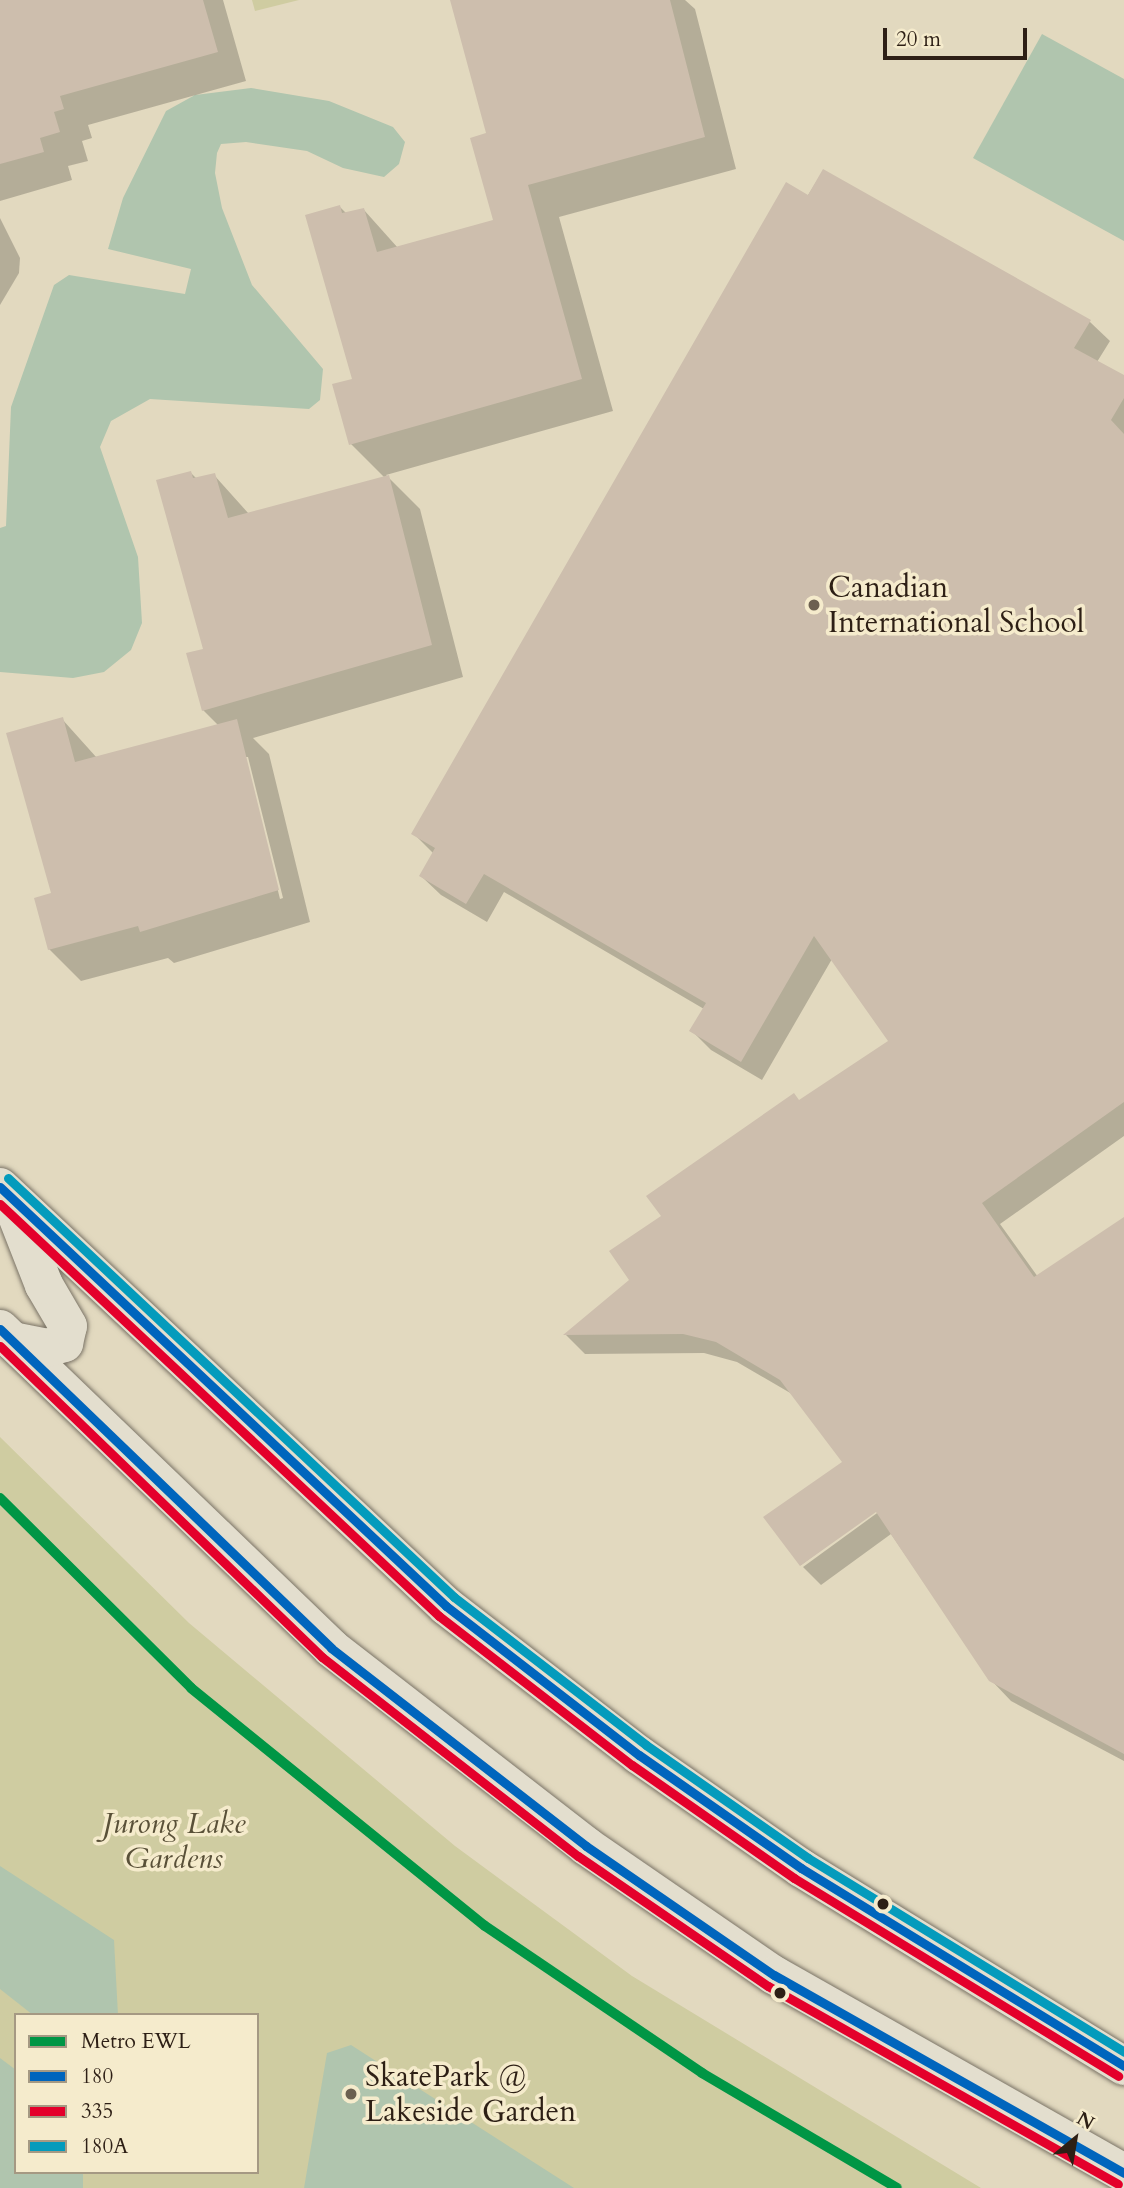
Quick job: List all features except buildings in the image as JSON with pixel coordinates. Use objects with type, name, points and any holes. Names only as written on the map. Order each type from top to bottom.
[{"type":"main road","points":[[4,1190],[44,1285],[68,1326],[64,1343],[47,1348],[6,1335]]},
{"type":"main road","points":[[4,1190],[446,1606],[639,1755],[801,1868],[1124,2066]]},
{"type":"main road","points":[[6,1335],[331,1648],[586,1846],[774,1975],[1124,2173]]},
{"type":"green space","points":[[252,0],[299,0],[255,11]]},
{"type":"green space","name":"Jurong Lake Gardens","points":[[0,1437],[189,1623],[455,1846],[632,1976],[981,2188],[0,2188]]},
{"type":"shaded area","points":[[1042,34],[1124,79],[1124,241],[973,158]]},
{"type":"shaded area","points":[[251,88],[329,101],[393,127],[405,142],[399,164],[384,177],[343,168],[307,151],[246,142],[221,144],[217,153],[215,173],[222,208],[252,285],[323,369],[320,400],[309,409],[150,399],[111,421],[100,447],[138,557],[142,623],[131,650],[104,672],[73,678],[0,672],[0,528],[6,526],[11,407],[54,285],[69,275],[185,294],[191,269],[108,249],[123,198],[166,111],[195,95]]},
{"type":"shaded area","points":[[0,1866],[114,1940],[118,2013],[30,2013],[0,1989]]},
{"type":"shaded area","points":[[351,2045],[574,2188],[304,2188],[327,2053]]},
{"type":"shaded area","points":[[0,2058],[14,2068],[14,2174],[83,2174],[83,2188],[0,2188]]},
{"type":"metro line","name":"EWL","points":[[0,1498],[191,1688],[485,1926],[702,2073],[897,2188]]},
{"type":"transit line","name":"180A","points":[[8,1178],[454,1597],[646,1745],[808,1858],[1124,2052]]},
{"type":"transit line","name":"180","points":[[0,1187],[446,1606],[639,1755],[801,1868],[1124,2066]]},
{"type":"transit line","name":"335","points":[[0,1204],[439,1616],[632,1765],[794,1878],[1118,2076]]},
{"type":"transit line","name":"180","points":[[0,1329],[331,1648],[586,1846],[774,1975],[1124,2173]]},
{"type":"transit line","name":"335","points":[[0,1346],[322,1657],[578,1856],[768,1986],[1118,2184]]},
{"type":"place","name":"Canadian International School","points":[[814,605]]},
{"type":"place","name":"SkatePark @ Lakeside Garden","points":[[351,2094]]}]
